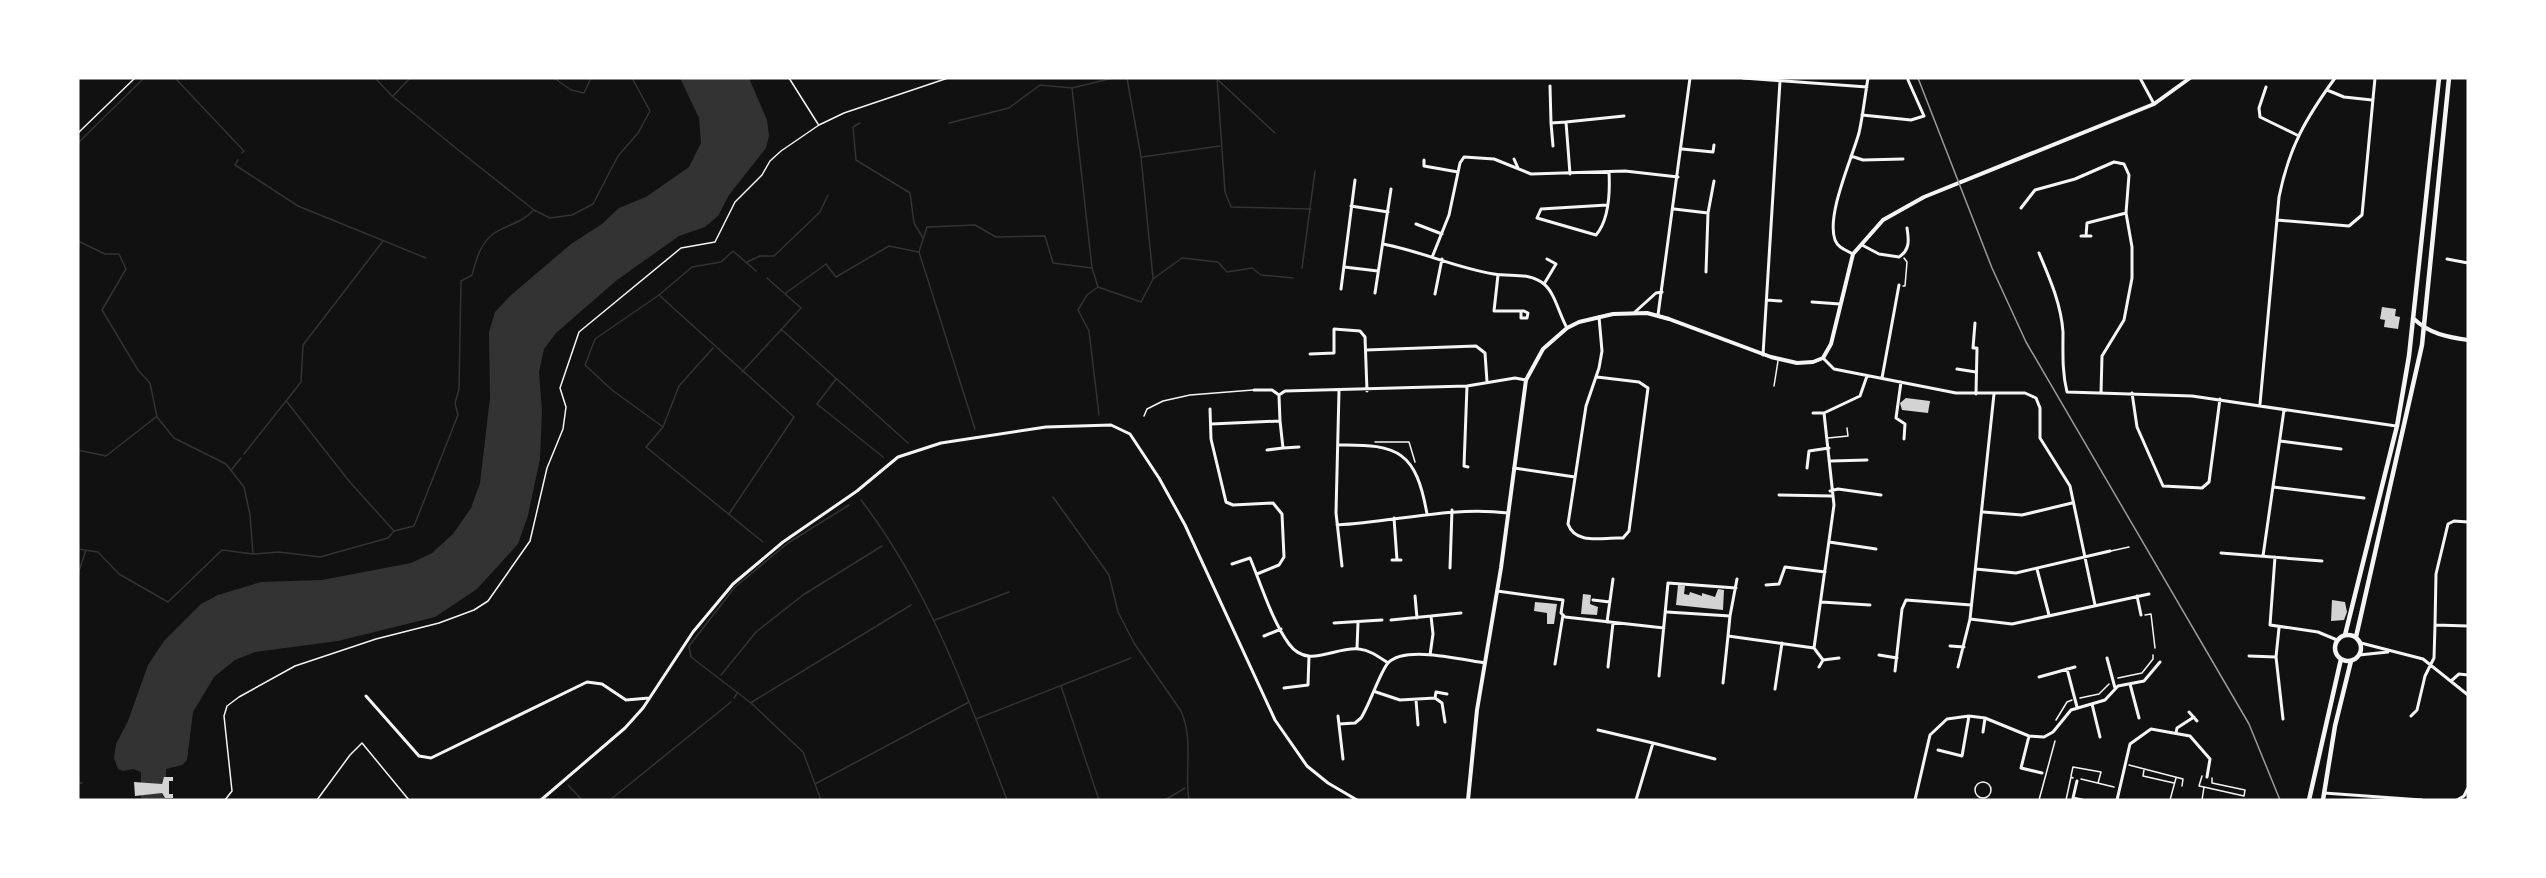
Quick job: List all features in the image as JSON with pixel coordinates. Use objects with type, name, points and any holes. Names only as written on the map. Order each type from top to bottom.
[{"type":"main road","points":[[2346,635],[2397,426],[2414,320],[2439,78]]},
{"type":"main road","points":[[2356,637],[2412,396],[2424,329],[2449,78]]},
{"type":"main road","points":[[2346,635],[2356,637],[2361,643],[2359,656],[2351,661],[2341,659],[2335,650],[2337,640],[2346,635]]},
{"type":"main road","points":[[2309,800],[2341,659]]},
{"type":"main road","points":[[2323,800],[2334,726],[2351,661]]},
{"type":"street","points":[[1658,315],[1690,78]]},
{"type":"street","points":[[1743,78],[1867,87]]},
{"type":"street","points":[[1853,254],[1840,247],[1834,233],[1839,195],[1862,116],[1868,78]]},
{"type":"street","points":[[2140,78],[2154,104]]},
{"type":"street","points":[[1468,800],[1477,710],[1497,591],[1526,380],[1543,349],[1567,328],[1599,317],[1634,314],[1658,315],[1779,359],[1806,363],[1822,358],[1831,345],[1853,254],[1884,220],[1924,197],[2154,104],[2190,78]]},
{"type":"street","points":[[2260,405],[2277,220],[2284,173],[2297,135],[2335,78]]},
{"type":"street","points":[[2277,220],[2349,226],[2362,215],[2375,78]]},
{"type":"street","points":[[1862,116],[1911,120],[1924,116],[1908,80]]},
{"type":"street","points":[[1763,355],[1780,81]]},
{"type":"street","points":[[1550,86],[1553,146]]},
{"type":"street","points":[[2266,87],[2259,108],[2260,117],[2297,135]]},
{"type":"street","points":[[2327,90],[2344,97],[2372,100]]},
{"type":"street","points":[[1551,123],[1624,116]]},
{"type":"street","points":[[1566,122],[1570,174]]},
{"type":"street","points":[[1682,149],[1713,152],[1714,145]]},
{"type":"street","points":[[1851,156],[1863,160],[1903,159]]},
{"type":"street","points":[[1433,255],[1452,206],[1458,172],[1464,157],[1495,159],[1531,174],[1609,172],[1678,177]]},
{"type":"street","points":[[1514,159],[1519,170]]},
{"type":"street","points":[[1424,160],[1424,166],[1458,172]]},
{"type":"street","points":[[2020,208],[2035,190],[2075,178],[2114,162],[2124,164],[2129,175],[2126,213],[2132,247],[2132,278],[2124,320],[2102,356],[2101,393]]},
{"type":"street","points":[[1607,204],[1541,209],[1537,212],[1537,218],[1596,235],[1602,227],[1607,204],[1609,172]]},
{"type":"street","points":[[1341,289],[1355,180]]},
{"type":"street","points":[[1706,272],[1708,213],[1714,181]]},
{"type":"street","points":[[1375,293],[1391,189]]},
{"type":"street","points":[[1351,206],[1388,212]]},
{"type":"street","points":[[1674,209],[1708,213]]},
{"type":"street","points":[[2091,236],[2084,236],[2087,223],[2126,213]]},
{"type":"street","points":[[1416,224],[1442,234]]},
{"type":"street","points":[[1862,245],[1892,257],[1903,255],[1907,250],[1909,238],[1907,228]]},
{"type":"street","points":[[1383,244],[1433,255],[1498,275],[1529,277],[1544,284],[1554,299],[1558,313],[1567,328]]},
{"type":"street","points":[[2039,253],[2058,301],[2062,331],[2062,367],[2067,392],[2132,393],[2220,399],[2397,426]]},
{"type":"street","points":[[1435,294],[1442,259]]},
{"type":"street","points":[[1547,259],[1560,266]]},
{"type":"street","points":[[2447,260],[2468,263]]},
{"type":"street","points":[[1544,284],[1556,264]]},
{"type":"street","points":[[1344,267],[1378,271]]},
{"type":"street","points":[[1494,311],[1498,275]]},
{"type":"street","points":[[1882,378],[1899,285]]},
{"type":"street","points":[[1634,314],[1656,293],[1662,292]]},
{"type":"street","points":[[1767,300],[1781,301]]},
{"type":"street","points":[[1812,302],[1840,304]]},
{"type":"street","points":[[1488,311],[1521,313]]},
{"type":"street","points":[[1597,377],[1639,382],[1648,388],[1626,535],[1617,538],[1581,538],[1570,530],[1568,524],[1586,406],[1597,377],[1602,351],[1599,317]]},
{"type":"street","points":[[2414,320],[2424,329],[2468,340]]},
{"type":"street","points":[[1975,323],[1973,348],[1977,348],[1976,394]]},
{"type":"street","points":[[1310,354],[1334,353],[1334,329],[1360,331],[1365,337],[1367,391]]},
{"type":"street","points":[[1366,350],[1476,346],[1485,353],[1487,382]]},
{"type":"street","points":[[1822,358],[1833,369],[1867,376],[1976,394],[2025,393],[2036,398],[2040,408],[2040,438],[2070,486],[2095,605]]},
{"type":"street","points":[[1958,369],[1976,372]]},
{"type":"street","points":[[1813,413],[1824,412],[1860,396],[1867,376]]},
{"type":"street","points":[[1279,395],[1285,391],[1367,391],[1467,386],[1515,378],[1526,380]]},
{"type":"street","points":[[1901,382],[1896,418],[1905,424],[1904,439]]},
{"type":"street","points":[[1464,466],[1467,386]]},
{"type":"street","points":[[1254,390],[1272,390],[1279,395]]},
{"type":"street","points":[[1339,391],[1337,525],[1342,566]]},
{"type":"street","points":[[2132,393],[2138,427],[2163,486],[2202,488],[2210,482],[2220,399]]},
{"type":"street","points":[[1958,667],[1970,619],[1994,394]]},
{"type":"street","points":[[1279,395],[1282,448]]},
{"type":"street","points":[[1210,409],[1219,479],[1226,502],[1233,506],[1273,503],[1282,514],[1284,556],[1279,565],[1257,574]]},
{"type":"street","points":[[2263,556],[2284,410]]},
{"type":"street","points":[[1814,648],[1834,505],[1830,491],[1831,461],[1824,412]]},
{"type":"street","points":[[1211,424],[1280,421]]},
{"type":"street","points":[[541,800],[624,729],[649,698],[679,651],[733,584],[783,542],[857,491],[898,457],[941,443],[1046,427],[1111,425],[1125,430],[1159,478],[1185,525],[1275,720],[1307,766],[1328,783],[1357,800]]},
{"type":"street","points":[[2280,441],[2342,449]]},
{"type":"street","points":[[1338,446],[1374,445],[1394,452],[1411,465],[1418,477],[1427,514]]},
{"type":"street","points":[[1267,450],[1299,447]]},
{"type":"street","points":[[1807,468],[1809,451],[1829,448]]},
{"type":"street","points":[[1831,461],[1867,460]]},
{"type":"street","points":[[1514,468],[1575,477]]},
{"type":"street","points":[[2273,487],[2364,498]]},
{"type":"street","points":[[1830,491],[1838,489],[1881,495]]},
{"type":"street","points":[[1779,495],[1832,496]]},
{"type":"street","points":[[1983,512],[2022,515],[2073,503]]},
{"type":"street","points":[[1337,525],[1452,510],[1508,513]]},
{"type":"street","points":[[1450,568],[1452,510]]},
{"type":"street","points":[[1392,560],[1399,560],[1394,518]]},
{"type":"street","points":[[2411,716],[2417,710],[2430,663],[2434,658],[2437,572],[2448,524],[2454,521],[2468,522]]},
{"type":"street","points":[[1829,542],[1876,549]]},
{"type":"street","points":[[1976,569],[2016,573],[2110,551]]},
{"type":"street","points":[[2221,552],[2322,561]]},
{"type":"street","points":[[2275,557],[2270,625],[2318,632],[2337,640]]},
{"type":"street","points":[[1232,564],[1250,558],[1289,645],[1309,656],[1321,657],[1357,648],[1368,651],[1388,663]]},
{"type":"street","points":[[1766,585],[1776,585],[1783,578],[1785,567],[1825,572]]},
{"type":"street","points":[[2037,569],[2049,615]]},
{"type":"street","points":[[1607,622],[1613,579]]},
{"type":"street","points":[[1723,683],[1730,616],[1737,579]]},
{"type":"street","points":[[1659,676],[1669,582],[1736,588]]},
{"type":"street","points":[[1497,591],[1563,600],[1563,615],[1555,664]]},
{"type":"street","points":[[1970,619],[2012,624],[2149,594]]},
{"type":"street","points":[[1415,596],[1417,618]]},
{"type":"street","points":[[2137,596],[2141,616]]},
{"type":"street","points":[[1593,600],[1610,602]]},
{"type":"street","points":[[1895,671],[1902,609],[1906,600],[1971,605]]},
{"type":"street","points":[[1821,602],[1870,605]]},
{"type":"street","points":[[1667,612],[1730,616]]},
{"type":"street","points":[[1391,620],[1461,613]]},
{"type":"street","points":[[1563,615],[1664,628]]},
{"type":"street","points":[[1430,655],[1433,634],[1431,616]]},
{"type":"street","points":[[1334,623],[1382,620]]},
{"type":"street","points":[[1357,648],[1358,622]]},
{"type":"street","points":[[1608,667],[1613,623]]},
{"type":"street","points":[[2435,625],[2468,626]]},
{"type":"street","points":[[2279,628],[2276,657],[2278,696],[2283,719]]},
{"type":"street","points":[[1263,636],[1281,629]]},
{"type":"street","points":[[1728,636],[1814,648],[1823,660]]},
{"type":"street","points":[[1775,689],[1782,643]]},
{"type":"street","points":[[2361,643],[2423,659],[2468,695]]},
{"type":"street","points":[[1950,646],[1964,647]]},
{"type":"street","points":[[2359,656],[2390,652]]},
{"type":"street","points":[[1339,724],[1355,723],[1376,692],[1388,663],[1408,655],[1430,655],[1485,663]]},
{"type":"street","points":[[1879,655],[1897,658]]},
{"type":"street","points":[[1284,688],[1308,685],[1309,656]]},
{"type":"street","points":[[2249,656],[2276,657]]},
{"type":"street","points":[[1823,660],[1839,658]]},
{"type":"street","points":[[2107,658],[2115,688]]},
{"type":"street","points":[[1819,667],[1823,660]]},
{"type":"street","points":[[1915,800],[1930,735],[1947,719],[1969,716],[1985,718],[2028,736],[2044,737],[2053,732],[2077,707],[2105,700],[2115,688],[2144,681],[2160,662]]},
{"type":"street","points":[[2039,677],[2075,667]]},
{"type":"street","points":[[2067,669],[2077,707]]},
{"type":"street","points":[[2451,681],[2459,674],[2468,675]]},
{"type":"street","points":[[366,696],[419,756],[431,758],[587,682],[602,684],[626,700],[649,698]]},
{"type":"street","points":[[2130,684],[2139,718]]},
{"type":"street","points":[[1376,692],[1400,700],[1435,698],[1442,703],[1445,722]]},
{"type":"street","points":[[1435,698],[1436,692],[1447,694]]},
{"type":"street","points":[[1416,700],[1418,725]]},
{"type":"street","points":[[2092,704],[2100,737]]},
{"type":"street","points":[[2189,712],[2198,721]]},
{"type":"street","points":[[1338,716],[1343,759]]},
{"type":"street","points":[[1938,750],[1962,756],[1969,716]]},
{"type":"street","points":[[2176,733],[2177,728],[2194,717]]},
{"type":"street","points":[[1983,732],[1985,718]]},
{"type":"street","points":[[2117,800],[2130,744],[2151,729],[2190,736],[2210,759],[2206,777]]},
{"type":"street","points":[[1598,730],[1715,759]]},
{"type":"street","points":[[2028,736],[2021,768],[2042,773]]},
{"type":"street","points":[[1636,800],[1653,743]]},
{"type":"street","points":[[2077,781],[2073,798],[2082,800]]},
{"type":"street","points":[[2457,800],[2464,796],[2468,788]]},
{"type":"street","points":[[2324,793],[2422,800]]},
{"type":"lane","points":[[1774,386],[1779,359]]},
{"type":"lane","points":[[1144,416],[1147,409],[1172,398],[1254,390]]},
{"type":"lane","points":[[1827,438],[1848,436],[1846,428]]},
{"type":"lane","points":[[2110,551],[2129,547]]},
{"type":"lane","points":[[316,800],[350,755],[362,743],[409,800]]},
{"type":"path","points":[[78,134],[135,78]]},
{"type":"path","points":[[789,78],[819,124]]},
{"type":"path","points":[[225,800],[231,794],[232,786],[224,716],[225,709],[231,703],[295,666],[376,639],[439,623],[474,610],[488,601],[530,541],[547,468],[563,429],[567,407],[560,388],[579,332],[681,248],[688,245],[709,246],[715,242],[735,202],[762,176],[774,156],[819,124],[864,106],[948,78]]},
{"type":"path","points":[[1899,285],[1905,286],[1906,262],[1903,255]]},
{"type":"path","points":[[1374,445],[1374,442],[1409,442],[1416,461],[1411,465]]},
{"type":"path","points":[[2141,616],[2151,614],[2155,648]]},
{"type":"path","points":[[2060,723],[2055,718],[2067,702],[2099,694],[2113,681],[2142,674],[2153,655]]},
{"type":"path","points":[[2039,800],[2055,741]]},
{"type":"path","points":[[2125,764],[2183,779],[2182,786]]},
{"type":"path","points":[[2066,800],[2073,767],[2101,772],[2098,783]]},
{"type":"path","points":[[2144,769],[2143,776],[2174,783]]},
{"type":"path","points":[[2201,776],[2206,777],[2213,778],[2212,783],[2245,790],[2244,796],[2199,786],[2201,776]]},
{"type":"path","points":[[2071,777],[2120,788]]},
{"type":"path","points":[[2170,800],[2176,777]]},
{"type":"path","points":[[1985,781],[1991,785],[1992,789],[1988,797],[1976,794],[1976,786],[1979,782],[1985,781]]},
{"type":"path","points":[[2202,800],[2204,787]]},
{"type":"shaded area","points":[[680,78],[749,78],[767,120],[769,136],[766,148],[729,195],[718,216],[705,227],[679,236],[617,280],[556,333],[544,349],[539,372],[542,411],[540,459],[528,515],[518,544],[477,589],[435,617],[338,641],[255,652],[235,660],[214,677],[193,712],[187,760],[182,765],[166,769],[166,777],[162,781],[162,795],[166,800],[141,800],[141,772],[133,769],[123,771],[118,769],[114,758],[116,744],[128,721],[148,665],[164,641],[201,604],[218,595],[261,582],[322,580],[411,563],[432,553],[453,534],[471,508],[480,483],[490,398],[489,332],[495,312],[510,296],[571,244],[602,224],[619,208],[646,197],[689,167],[701,143],[699,118]]},
{"type":"building","points":[[2382,307],[2396,309],[2395,316],[2400,317],[2398,329],[2384,327],[2385,320],[2380,319]]},
{"type":"building","points":[[1906,398],[1930,401],[1928,413],[1902,410],[1900,403]]},
{"type":"building","points":[[1678,585],[1685,586],[1684,594],[1689,595],[1690,592],[1715,597],[1718,589],[1724,590],[1723,610],[1676,605]]},
{"type":"building","points":[[1583,594],[1591,595],[1590,604],[1598,607],[1597,615],[1581,614]]},
{"type":"building","points":[[2332,600],[2345,602],[2347,612],[2344,620],[2331,621]]},
{"type":"building","points":[[1535,602],[1557,604],[1554,624],[1547,624],[1547,613],[1534,611]]},
{"type":"building","points":[[164,777],[173,777],[173,781],[169,781],[169,794],[173,794],[173,798],[165,798],[162,793],[135,796],[134,782],[162,784]]},
{"type":"waterway","points":[[78,143],[144,78]]},
{"type":"waterway","points":[[175,78],[244,151],[242,153]]},
{"type":"waterway","points":[[375,78],[392,96],[462,153],[534,210],[550,218],[572,215],[593,204],[618,156],[638,133],[650,111],[632,78]]},
{"type":"waterway","points":[[393,96],[410,78]]},
{"type":"waterway","points":[[554,78],[571,90],[584,93],[591,78]]},
{"type":"waterway","points":[[949,123],[1009,108],[1040,85],[1072,88],[1113,78]]},
{"type":"waterway","points":[[1127,78],[1141,157],[1153,278]]},
{"type":"waterway","points":[[1217,78],[1225,192],[1231,207],[1311,209]]},
{"type":"waterway","points":[[1217,79],[1275,133]]},
{"type":"waterway","points":[[1072,88],[1092,268],[1098,287]]},
{"type":"waterway","points":[[860,123],[853,127],[856,160],[910,193],[914,223],[923,238]]},
{"type":"waterway","points":[[1142,157],[1220,146]]},
{"type":"waterway","points":[[238,160],[235,165],[298,206],[426,258]]},
{"type":"waterway","points":[[1302,268],[1315,171]]},
{"type":"waterway","points":[[747,262],[760,256],[774,256],[820,212],[828,195]]},
{"type":"waterway","points":[[394,531],[414,526],[458,415],[455,403],[459,389],[461,281],[472,275],[479,253],[493,234],[524,218],[534,210]]},
{"type":"waterway","points":[[975,429],[919,252],[927,227],[975,225],[996,237],[1045,236],[1053,263],[1092,268]]},
{"type":"waterway","points":[[78,241],[105,254],[119,254],[126,269],[102,310],[138,370],[150,383],[157,417],[174,438],[226,464],[244,487],[250,515],[253,554],[222,550],[168,602],[119,574],[98,552],[78,549]]},
{"type":"waterway","points":[[244,454],[301,382],[303,345],[383,241]]},
{"type":"waterway","points":[[786,293],[826,264],[836,277],[889,246],[918,252]]},
{"type":"waterway","points":[[663,427],[612,390],[585,365],[595,339],[659,295],[692,267],[721,262],[733,251],[756,271]]},
{"type":"waterway","points":[[1099,415],[1089,331],[1078,310],[1087,295],[1098,287],[1141,302],[1153,279],[1182,258],[1218,262],[1227,272],[1252,268],[1261,275],[1293,278]]},
{"type":"waterway","points":[[742,372],[801,308],[767,278]]},
{"type":"waterway","points":[[659,295],[794,417],[729,514]]},
{"type":"waterway","points":[[781,329],[908,443]]},
{"type":"waterway","points":[[713,348],[679,386],[663,427],[646,447],[763,542]]},
{"type":"waterway","points":[[836,379],[817,404],[883,457]]},
{"type":"waterway","points":[[254,554],[279,552],[320,557],[388,538],[394,531],[349,481],[287,402]]},
{"type":"waterway","points":[[78,450],[106,456],[156,417]]},
{"type":"waterway","points":[[232,469],[241,458]]},
{"type":"waterway","points":[[1053,497],[1109,575],[1118,612],[1134,643],[1181,711],[1188,744],[1189,800]]},
{"type":"waterway","points":[[861,500],[885,534],[927,607],[977,721],[1007,800]]},
{"type":"waterway","points":[[821,800],[803,752],[751,703],[691,657],[689,646],[735,587],[788,543],[849,505]]},
{"type":"waterway","points":[[721,675],[756,632],[803,595],[882,546]]},
{"type":"waterway","points":[[78,574],[86,550]]},
{"type":"waterway","points":[[935,620],[1009,592]]},
{"type":"waterway","points":[[752,702],[911,605]]},
{"type":"waterway","points":[[976,719],[1131,658]]},
{"type":"waterway","points":[[1061,686],[1099,800]]},
{"type":"waterway","points":[[734,698],[738,692]]},
{"type":"waterway","points":[[610,800],[731,702]]},
{"type":"waterway","points":[[815,784],[969,702]]},
{"type":"waterway","points":[[568,785],[582,800]]},
{"type":"waterway","points":[[1165,800],[1185,788]]},
{"type":"railway","points":[[1918,78],[1992,268],[2026,342],[2249,724],[2280,800]]}]
